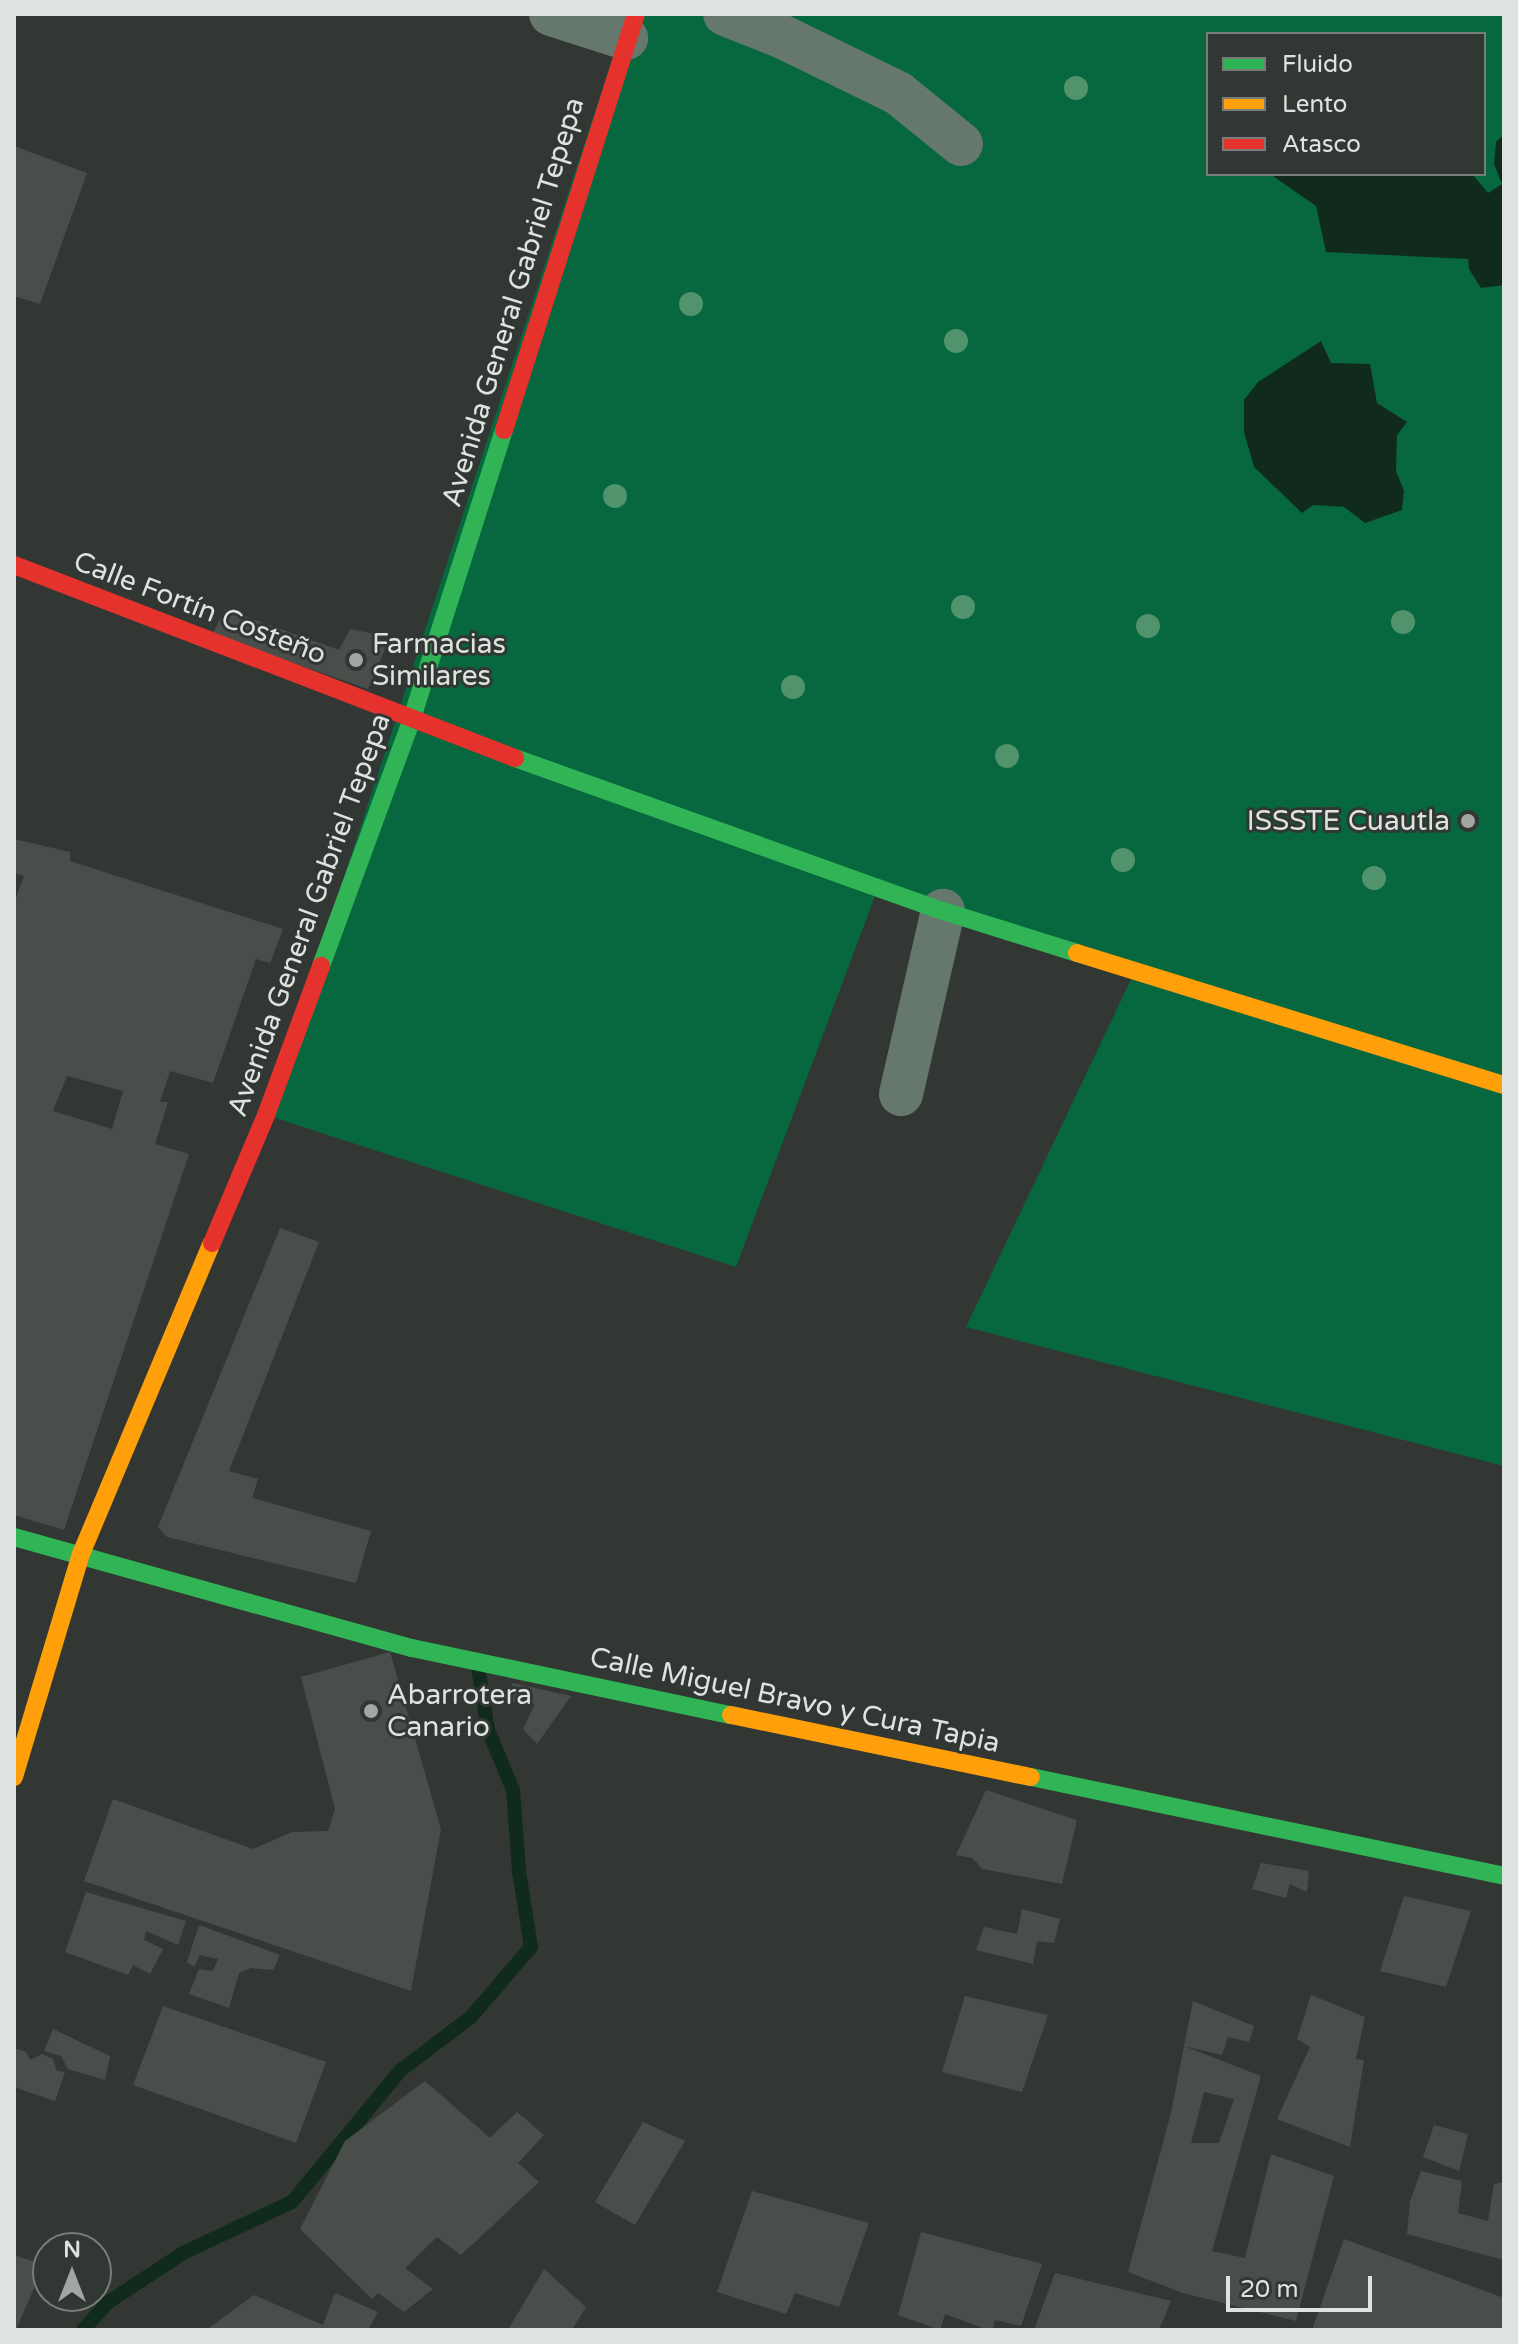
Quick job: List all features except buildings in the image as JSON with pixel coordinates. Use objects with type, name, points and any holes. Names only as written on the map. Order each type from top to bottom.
[{"type":"street","points":[[551,14],[631,26]]},
{"type":"street","points":[[725,14],[781,36],[898,93],[961,144]]},
{"type":"street","name":"Avenida General Gabriel Tepepa","points":[[14,1777],[81,1554],[266,1115],[411,721],[631,26]]},
{"type":"street","name":"Calle Fortín Costeño","points":[[14,565],[411,721],[943,911],[1504,1085]]},
{"type":"street","points":[[901,1094],[943,911]]},
{"type":"street","name":"Calle Miguel Bravo y Cura Tapia","points":[[14,1537],[412,1648],[1504,1876]]},
{"type":"green space","points":[[627,14],[1504,14],[1504,1466],[966,1327],[1135,971],[878,888],[736,1267],[266,1115]]},
{"type":"shaded area","points":[[1504,134],[1504,285],[1481,288],[1469,269],[1468,259],[1326,252],[1316,206],[1273,176],[1474,176],[1488,193],[1502,184],[1494,164],[1496,142]]},
{"type":"shaded area","points":[[1321,341],[1331,363],[1370,364],[1377,403],[1407,422],[1397,435],[1396,471],[1404,491],[1402,510],[1365,523],[1344,507],[1313,505],[1302,513],[1254,467],[1244,432],[1244,400],[1258,382]]},
{"type":"waterway","points":[[83,2330],[107,2303],[183,2253],[292,2202],[401,2070],[471,2017],[531,1947],[519,1871],[513,1790],[488,1730],[478,1667]]},
{"type":"traffic: fast","points":[[321,966],[411,721],[504,430]]},
{"type":"traffic: fast","points":[[515,758],[943,911],[1077,953]]},
{"type":"traffic: fast","points":[[14,1537],[412,1648],[731,1715]]},
{"type":"traffic: fast","points":[[1031,1777],[1504,1876]]},
{"type":"traffic: slow","points":[[1077,953],[1504,1085]]},
{"type":"traffic: slow","points":[[14,1777],[81,1554],[212,1243]]},
{"type":"traffic: slow","points":[[731,1715],[1031,1777]]},
{"type":"traffic: jam","points":[[504,430],[636,14]]},
{"type":"traffic: jam","points":[[14,565],[515,758]]},
{"type":"traffic: jam","points":[[212,1243],[266,1115],[321,966]]},
{"type":"place","name":"Farmacias Similares","points":[[356,660]]},
{"type":"place","name":"ISSSTE Cuautla","points":[[1468,821]]},
{"type":"place","name":"Abarrotera Canario","points":[[371,1711]]}]
